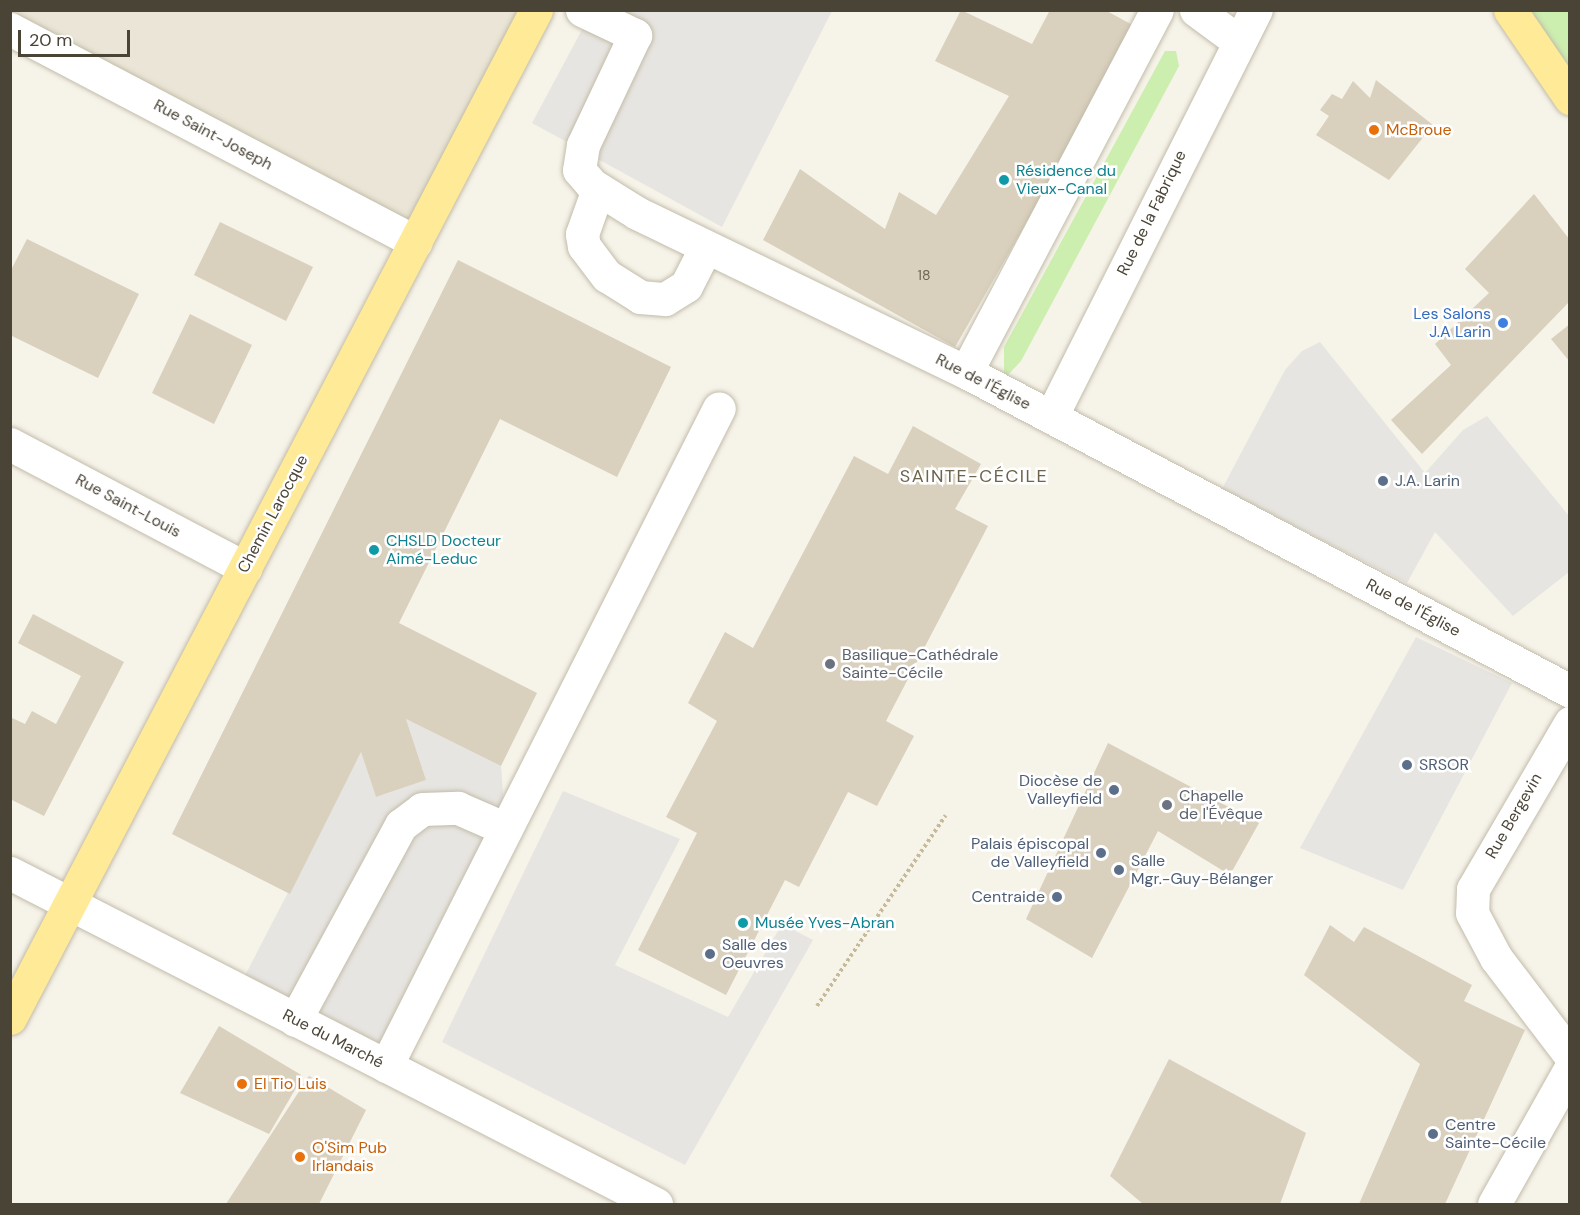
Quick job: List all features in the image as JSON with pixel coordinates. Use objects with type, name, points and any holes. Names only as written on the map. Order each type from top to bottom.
[{"type":"main road","name":"Chemin Larocque","points":[[10,1018],[536,10]]},
{"type":"main road","points":[[1510,10],[1569,98]]},
{"type":"street","name":"Rue de l'Église","points":[[582,10],[634,34],[583,145],[579,170],[598,189],[706,247],[966,372],[1569,691]]},
{"type":"street","points":[[966,372],[1157,10]]},
{"type":"street","points":[[1196,10],[1238,41]]},
{"type":"street","name":"Rue de la Fabrique","points":[[1051,417],[1238,41],[1256,10]]},
{"type":"street","name":"Rue Saint-Joseph","points":[[10,29],[415,242]]},
{"type":"street","points":[[598,189],[582,234],[584,246],[607,276],[640,297],[665,299],[686,286],[706,247]]},
{"type":"street","points":[[386,1066],[720,408]]},
{"type":"street","name":"Rue Saint-Louis","points":[[10,444],[245,567]]},
{"type":"street","name":"Rue Bergevin","points":[[1569,723],[1473,889],[1472,913],[1496,958],[1569,1055]]},
{"type":"street","points":[[295,1020],[401,825],[422,809],[458,808],[506,829]]},
{"type":"street","name":"Rue du Marché","points":[[10,873],[650,1203]]},
{"type":"street","points":[[1494,1204],[1569,1069]]},
{"type":"path","points":[[818,1006],[946,815]]},
{"type":"shaded area","points":[[10,11],[521,11],[409,224]]},
{"type":"shaded area","points":[[592,11],[832,11],[722,227],[532,123]]},
{"type":"shaded area","name":"J.A. Larin","points":[[1320,342],[1425,473],[1463,430],[1487,416],[1569,516],[1569,572],[1513,616],[1435,532],[1407,583],[1222,489],[1285,370],[1302,351]]},
{"type":"shaded area","name":"SRSOR","points":[[1416,637],[1512,683],[1403,890],[1300,848]]},
{"type":"shaded area","points":[[406,719],[501,766],[506,829],[386,1066],[239,987],[361,752],[376,797],[426,780]]},
{"type":"shaded area","points":[[563,791],[680,839],[615,965],[728,1017],[782,924],[813,940],[685,1165],[442,1042]]},
{"type":"green space","points":[[1516,11],[1569,11],[1569,83]]},
{"type":"green space","points":[[1165,51],[1176,51],[1179,66],[1021,361],[1004,379],[1004,347]]},
{"type":"building","name":"Résidence du Vieux-Canal","points":[[961,10],[1032,44],[1050,10],[1105,10],[1138,28],[955,347],[763,240],[800,169],[885,229],[899,192],[936,215],[1009,96],[935,61]]},
{"type":"building","name":"McBroue","points":[[1376,80],[1433,125],[1389,180],[1316,135],[1329,116],[1320,110],[1332,94],[1342,99],[1353,81],[1370,98]]},
{"type":"building","name":"Les Salons J.A Larin","points":[[1534,194],[1570,240],[1570,301],[1422,454],[1391,420],[1451,365],[1435,344],[1489,293],[1465,269]]},
{"type":"building","points":[[220,222],[313,267],[286,321],[194,275]]},
{"type":"building","points":[[27,239],[139,294],[98,378],[10,335],[10,272]]},
{"type":"building","name":"CHSLD Docteur Aimé-Leduc","points":[[458,260],[671,367],[617,477],[500,419],[399,623],[537,693],[501,766],[406,719],[426,780],[376,797],[361,752],[290,894],[172,834]]},
{"type":"building","points":[[190,314],[252,345],[214,424],[152,393]]},
{"type":"building","points":[[1570,324],[1570,362],[1551,339]]},
{"type":"building","name":"Basilique-Cathédrale Sainte-Cécile","points":[[913,426],[981,464],[955,509],[988,526],[886,721],[914,736],[877,806],[848,792],[799,887],[785,880],[726,995],[638,950],[697,833],[666,817],[717,721],[688,703],[725,632],[753,648],[854,456],[888,474]]},
{"type":"building","points":[[33,614],[124,662],[44,816],[10,799],[10,717],[25,724],[32,711],[56,724],[81,676],[18,643]]},
{"type":"building","name":"Palais épiscopal de Valleyfield","points":[[1108,743],[1259,823],[1230,875],[1158,831],[1092,958],[1026,919]]},
{"type":"building","name":"Centre Sainte-Cécile","points":[[1330,925],[1354,942],[1364,927],[1472,985],[1464,1001],[1525,1030],[1445,1204],[1359,1204],[1420,1064],[1304,975]]},
{"type":"building","name":"El Tio Luis","points":[[219,1026],[303,1076],[269,1134],[180,1093]]},
{"type":"building","points":[[1169,1059],[1306,1133],[1280,1204],[1143,1204],[1110,1176]]},
{"type":"building","name":"O'Sim Pub Irlandais","points":[[309,1076],[366,1110],[319,1204],[226,1204]]},
{"type":"place","name":"McBroue","points":[[1374,130]]},
{"type":"place","name":"Résidence du Vieux-Canal","points":[[1004,180]]},
{"type":"place","name":"Les Salons J.A Larin","points":[[1503,323]]},
{"type":"place","name":"J.A. Larin","points":[[1383,481]]},
{"type":"place","name":"CHSLD Docteur Aimé-Leduc","points":[[374,550]]},
{"type":"place","name":"Basilique-Cathédrale Sainte-Cécile","points":[[830,664]]},
{"type":"place","name":"SRSOR","points":[[1407,765]]},
{"type":"place","name":"Diocèse de Valleyfield","points":[[1114,790]]},
{"type":"place","name":"Chapelle de l'Évêque","points":[[1167,805]]},
{"type":"place","name":"Palais épiscopal de Valleyfield","points":[[1101,853]]},
{"type":"place","name":"Salle Mgr.-Guy-Bélanger","points":[[1119,870]]},
{"type":"place","name":"Centraide","points":[[1057,897]]},
{"type":"place","name":"Musée Yves-Abran","points":[[743,923]]},
{"type":"place","name":"Salle des Oeuvres","points":[[710,954]]},
{"type":"place","name":"El Tio Luis","points":[[242,1084]]},
{"type":"place","name":"Centre Sainte-Cécile","points":[[1433,1134]]},
{"type":"place","name":"O'Sim Pub Irlandais","points":[[300,1157]]},
{"type":"district","name":"SAINTE-CÉCILE","points":[[974,476]]}]
